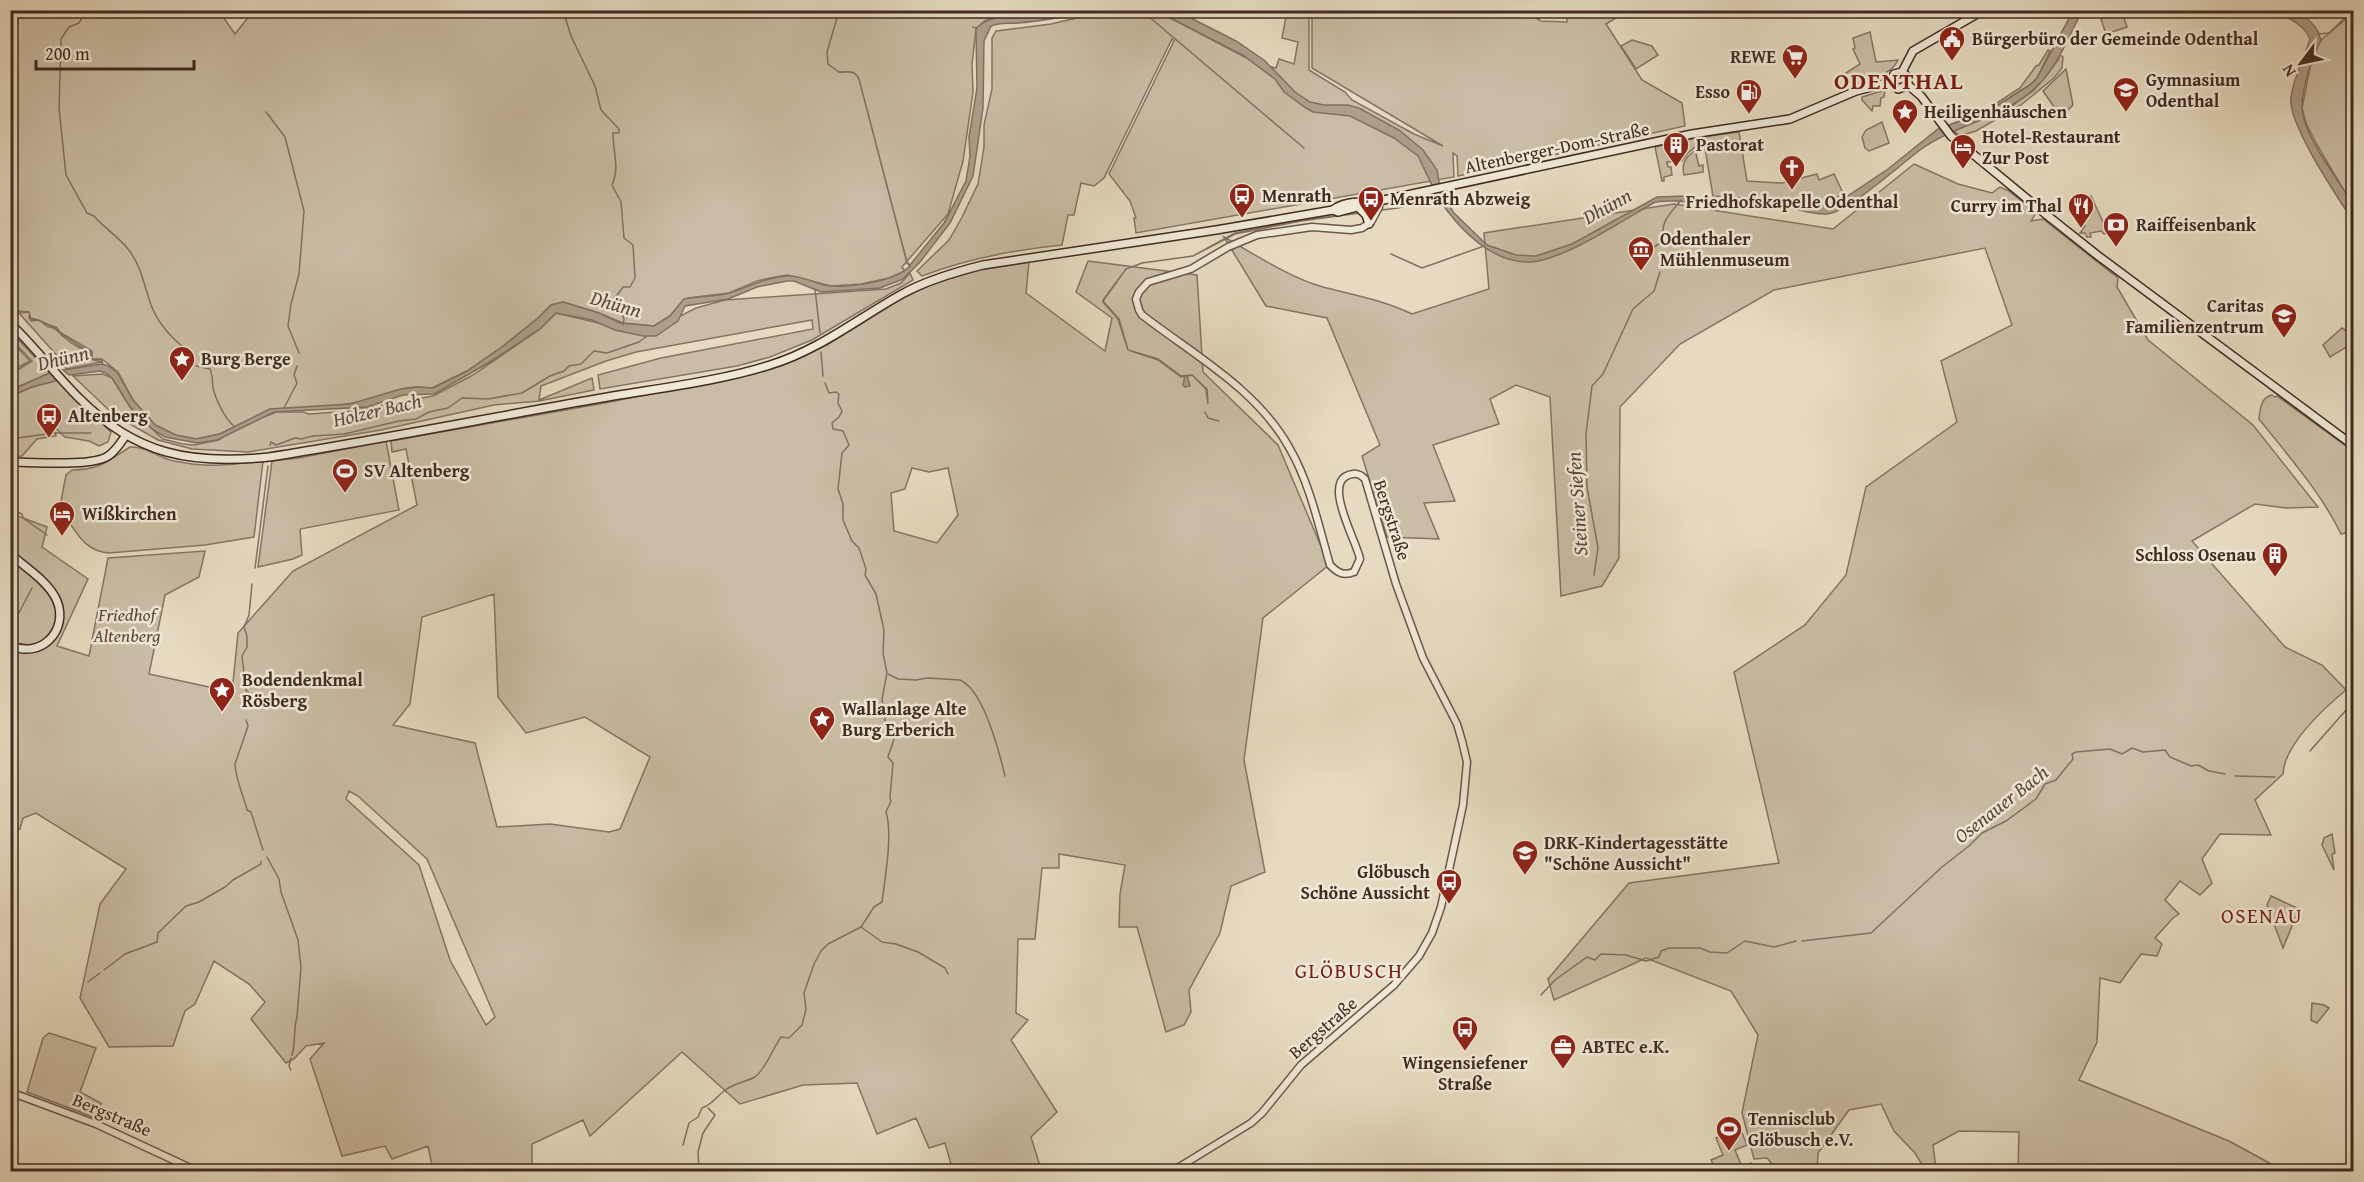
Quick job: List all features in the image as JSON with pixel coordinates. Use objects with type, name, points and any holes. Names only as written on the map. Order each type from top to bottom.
[{"type":"main road","points":[[1908,85],[1899,89],[1891,82],[1894,74],[1902,72],[1913,51],[1984,10]]},
{"type":"main road","points":[[1902,72],[1908,77],[1908,85],[1921,96],[1951,136],[2086,247],[2354,446]]},
{"type":"main road","name":"Altenberger-Dom-Straße","points":[[126,435],[146,445],[181,456],[234,461],[279,455],[738,373],[768,366],[809,350],[903,294],[939,277],[983,265],[1216,231],[1333,210],[1338,212],[1359,208],[1379,201],[1692,134],[1790,119],[1856,91],[1891,82]]},
{"type":"main road","name":"Altenberger-Dom-Straße","points":[[1333,210],[1337,206],[1358,202],[1366,204]]},
{"type":"main road","points":[[1359,208],[1369,224]]},
{"type":"main road","points":[[10,323],[64,382],[105,422],[126,435],[115,450],[103,459],[89,462],[10,462]]},
{"type":"main road","points":[[10,554],[51,591],[57,601],[60,622],[56,632],[44,645],[29,649],[10,645]]},
{"type":"street","points":[[1369,224],[1379,207],[1379,201]]},
{"type":"street","name":"Bergstraße","points":[[1171,1172],[1251,1123],[1301,1065],[1394,986],[1419,956],[1432,933],[1443,896],[1463,805],[1467,762],[1457,724],[1435,683],[1417,641],[1381,536],[1365,479],[1355,473],[1343,477],[1339,482],[1338,498],[1360,559],[1354,572],[1340,573],[1330,565],[1305,483],[1282,434],[1246,393],[1142,315],[1138,310],[1136,299],[1148,282],[1191,269],[1228,247],[1257,235],[1312,227],[1356,230],[1369,224]]},
{"type":"street","name":"Bergstraße","points":[[10,1092],[96,1124],[200,1172]]},
{"type":"green space","points":[[206,10],[209,14],[219,11],[235,34],[254,10],[1048,11],[987,19],[976,29],[972,64],[973,92],[963,161],[948,214],[902,267],[905,271],[889,278],[861,284],[831,286],[787,275],[770,278],[729,293],[688,298],[670,316],[654,326],[623,323],[563,302],[551,305],[502,347],[467,371],[432,388],[401,389],[360,402],[328,407],[270,409],[220,434],[196,439],[175,435],[155,425],[133,400],[118,372],[102,359],[92,359],[92,351],[61,333],[56,327],[40,321],[48,327],[55,328],[72,343],[91,353],[90,359],[102,362],[66,369],[60,359],[19,313],[29,312],[17,311],[11,306],[10,11]]},
{"type":"green space","points":[[1107,11],[1157,11],[1258,64],[1276,68],[1279,59],[1294,64],[1298,42],[1282,38],[1287,11],[1309,11],[1309,70],[1345,92],[1352,100],[1414,134],[1443,146],[1312,68],[1312,11],[1526,12],[1541,21],[1567,22],[1566,12],[1537,11],[1627,11],[1606,24],[1642,80],[1682,103],[1685,126],[1458,176],[1457,156],[1453,153],[1454,177],[1136,233],[1134,218],[1136,218],[1130,201],[1109,174],[1174,41],[1172,39],[1104,178],[1094,186],[1081,183],[1074,215],[1068,215],[1062,245],[991,256],[922,276],[917,271],[949,240],[978,184],[984,147],[984,125],[992,89],[992,38],[996,31],[1051,24]]},
{"type":"green space","points":[[2122,12],[2127,27],[2106,34],[2101,19]]},
{"type":"green space","points":[[2353,13],[2353,206],[2316,143],[2306,123],[2302,108],[2312,58],[2321,40]]},
{"type":"green space","points":[[1870,32],[1876,62],[1898,60],[1884,74],[1851,87],[1843,75],[1860,64],[1853,49],[1855,48],[1853,38]]},
{"type":"green space","points":[[1632,40],[1652,46],[1658,55],[1636,69],[1621,46]]},
{"type":"green space","points":[[2048,50],[2050,51],[2037,78],[2030,85],[1990,110],[1989,108],[2020,88]]},
{"type":"green space","points":[[2060,55],[2063,57],[2062,68],[2054,78],[2021,105],[1976,131],[1960,136],[1954,131],[2013,105],[2034,90]]},
{"type":"green space","points":[[2066,69],[2073,105],[2061,117],[2043,91]]},
{"type":"green space","points":[[1885,90],[1880,106],[1873,106],[1872,111],[1862,100],[1862,97]]},
{"type":"green space","points":[[1882,122],[1889,143],[1869,151],[1865,148],[1862,137],[1866,130]]},
{"type":"green space","points":[[1739,132],[1747,181],[1782,183],[1817,174],[1819,180],[1834,174],[1844,195],[1818,203],[1713,196],[1703,137]]},
{"type":"green space","points":[[1696,138],[1699,144],[1682,161],[1667,162],[1668,167],[1671,167],[1672,175],[1664,177],[1662,181],[1655,147]]},
{"type":"green space","points":[[1701,146],[1701,150],[1696,154],[1699,166],[1703,165],[1703,172],[1684,175],[1685,161]]},
{"type":"green space","points":[[1914,164],[1958,184],[1992,193],[2000,187],[2009,191],[2036,213],[2031,221],[2043,219],[2118,278],[2117,287],[2148,340],[2253,425],[2318,507],[2286,508],[2255,504],[2192,541],[2285,647],[2322,665],[2346,690],[2307,728],[2290,751],[2283,774],[2255,800],[2271,835],[2220,834],[2202,859],[2212,883],[2200,895],[2180,881],[2165,900],[2179,914],[2155,938],[2162,944],[2157,956],[2141,954],[2120,983],[2100,978],[2097,1042],[2079,1080],[2229,1141],[2284,1171],[2018,1171],[2019,1132],[1959,1131],[1933,1145],[1936,1169],[1924,1168],[1915,1153],[1894,1131],[1881,1104],[1849,1110],[1818,1153],[1817,1171],[1778,1171],[1767,1158],[1754,1159],[1742,1113],[1758,1035],[1731,991],[1646,958],[1554,1000],[1548,979],[1629,883],[1779,863],[1734,672],[1805,625],[1846,575],[1866,487],[1957,422],[1941,361],[2012,325],[1985,248],[1774,290],[1680,344],[1620,407],[1619,558],[1602,586],[1561,596],[1550,397],[1516,385],[1490,399],[1499,424],[1433,445],[1455,501],[1424,503],[1439,539],[1387,537],[1362,456],[1380,445],[1327,318],[1266,306],[1224,237],[1297,278],[1379,301],[1412,314],[1489,289],[1484,233],[1674,204],[1833,229]]},
{"type":"green space","points":[[2091,196],[2108,233],[2104,234],[2101,231],[2090,233],[2091,237],[2087,237],[2085,233],[2080,233],[2085,226],[2073,216]]},
{"type":"green space","name":"Friedhof Altenberg","points":[[1088,261],[1197,275],[1203,372],[1278,445],[1329,565],[1263,618],[1244,760],[1265,872],[1231,886],[1220,933],[1189,990],[1191,1012],[1184,1025],[1166,1032],[1137,927],[1119,927],[1120,894],[1125,865],[1059,854],[1059,868],[1042,868],[1035,939],[1018,939],[1016,1013],[1028,1020],[1011,1040],[1057,1112],[1031,1137],[1040,1166],[1047,1165],[1047,1171],[953,1171],[945,1143],[929,1148],[916,1118],[877,1134],[857,1083],[803,1085],[740,1104],[682,1052],[590,1136],[583,1120],[532,1144],[532,1171],[442,1172],[433,1170],[428,1146],[392,1159],[385,1146],[342,1156],[310,1059],[324,1043],[306,1046],[294,1059],[286,1063],[251,1019],[265,1002],[249,984],[214,961],[195,1004],[185,1011],[173,1046],[109,1047],[80,998],[100,904],[126,869],[36,813],[23,818],[20,829],[11,827],[10,513],[47,527],[42,547],[88,579],[57,646],[89,656],[108,558],[205,551],[199,577],[165,595],[149,674],[232,692],[238,633],[293,571],[417,505],[406,449],[392,452],[391,441],[610,402],[771,369],[827,345],[901,299],[932,284],[978,270],[1029,262],[1026,293],[1105,351],[1112,318],[1076,292]],"holes":[[[912,468],[929,472],[948,468],[958,515],[937,543],[894,531],[891,493],[905,489]],[[494,594],[498,697],[526,733],[585,717],[650,757],[620,829],[609,832],[550,824],[497,827],[475,743],[393,725],[410,704],[422,617]],[[349,791],[358,796],[427,859],[495,1017],[486,1025],[450,960],[419,865],[346,799]]]},
{"type":"green space","points":[[910,273],[913,280],[812,340],[770,357],[737,366],[600,389],[598,375],[661,358],[813,329],[812,320],[636,352],[541,386],[539,400],[592,378],[594,390],[539,401],[494,405],[381,430],[248,452],[192,449],[158,440],[114,415],[73,376],[103,374],[112,378],[132,410],[163,439],[194,445],[219,440],[237,427],[277,412],[309,414],[351,411],[433,396],[473,375],[540,329],[556,313],[645,334],[696,308],[725,300],[886,289],[901,283]]},
{"type":"green space","points":[[2342,328],[2347,331],[2353,343],[2330,357],[2323,345]]},
{"type":"green space","points":[[10,331],[50,373],[11,390],[11,374],[32,361],[11,339]]},
{"type":"green space","points":[[11,341],[30,361],[10,371]]},
{"type":"green space","points":[[57,380],[111,432],[108,442],[99,446],[89,441],[65,437],[53,426],[56,436],[37,439],[22,456],[11,457],[11,396]]},
{"type":"green space","points":[[2272,395],[2277,396],[2353,451],[2353,531],[2341,534],[2314,489],[2259,419],[2263,401]]},
{"type":"green space","points":[[386,441],[399,510],[300,529],[302,555],[258,567],[272,461]]},
{"type":"green space","points":[[130,447],[142,448],[174,461],[197,465],[229,465],[263,461],[254,537],[205,545],[109,553],[94,549],[83,541],[65,516],[59,524],[57,522],[66,475],[72,470],[82,470],[103,464]]},
{"type":"green space","points":[[2332,834],[2335,853],[2332,854],[2334,870],[2322,845],[2324,838]]},
{"type":"green space","points":[[2271,896],[2299,909],[2283,948],[2267,905]]},
{"type":"green space","points":[[2312,1003],[2329,1008],[2317,1023],[2311,1020]]},
{"type":"green space","points":[[49,1033],[96,1048],[80,1092],[101,1103],[96,1118],[27,1092],[43,1038]]},
{"type":"green space","name":"Tennisclub Glöbusch e.V.","points":[[1740,1128],[1747,1145],[1735,1150],[1742,1167],[1751,1163],[1755,1171],[1716,1171],[1711,1160],[1723,1155],[1716,1138]]},
{"type":"shaded area","points":[[1094,11],[1047,20],[991,26],[984,41],[983,108],[973,176],[950,223],[920,262],[903,279],[880,288],[821,292],[794,281],[757,287],[728,299],[685,306],[678,321],[656,336],[643,336],[615,330],[592,320],[556,313],[540,329],[490,362],[434,394],[403,395],[367,407],[274,412],[217,440],[197,443],[165,437],[152,429],[130,407],[113,379],[106,373],[100,371],[69,375],[63,370],[102,364],[109,366],[118,374],[133,400],[155,425],[176,435],[196,439],[220,434],[270,409],[350,404],[401,389],[433,388],[467,371],[502,347],[551,305],[563,302],[599,313],[620,323],[654,326],[670,316],[684,299],[730,293],[772,278],[793,276],[825,285],[840,286],[862,285],[895,276],[910,266],[907,263],[859,79],[907,262],[910,265],[944,223],[966,181],[970,156],[969,137],[977,88],[976,29],[984,22],[1012,14]]},
{"type":"shaded area","points":[[1157,11],[1177,11],[1236,41],[1264,60],[1295,92],[1310,102],[1359,108],[1399,130],[1423,150],[1437,170],[1439,182],[1453,212],[1487,245],[1516,255],[1536,256],[1572,244],[1657,197],[1687,196],[1720,202],[1770,199],[1831,206],[1888,169],[1938,129],[1990,110],[2030,85],[2037,78],[2073,11],[2082,11],[2055,64],[2032,91],[2005,109],[1933,141],[1874,187],[1836,212],[1820,214],[1769,204],[1714,206],[1673,201],[1655,202],[1577,247],[1545,260],[1531,262],[1517,261],[1490,251],[1466,232],[1439,199],[1404,207],[1438,198],[1418,156],[1394,138],[1350,116],[1313,112],[1284,92],[1275,79],[1244,56]]},
{"type":"shaded area","points":[[2273,11],[2303,16],[2318,32],[2321,40],[2306,82],[2302,99],[2303,115],[2314,142],[2348,197],[2352,207],[2353,221],[2305,142],[2292,109],[2292,89],[2310,39],[2300,25]]},
{"type":"shaded area","points":[[1385,210],[1301,221],[1235,234],[1193,256],[1235,233],[1302,220]]},
{"type":"shaded area","points":[[1103,301],[1119,319],[1128,350],[1118,319]]},
{"type":"shaded area","points":[[1128,350],[1158,359],[1181,376],[1192,375],[1187,376],[1190,386],[1183,385],[1185,376],[1181,377],[1158,360]]},
{"type":"shaded area","points":[[52,372],[59,380],[32,387],[11,396],[11,390]]},
{"type":"waterway","name":"Dhünn","points":[[563,10],[571,36],[595,86],[601,110],[619,129],[619,133],[613,133],[616,166],[612,185],[621,202],[624,238],[633,245],[635,278],[630,287],[623,287],[616,297],[624,319],[623,325]]},
{"type":"waterway","points":[[1141,10],[1304,148]]},
{"type":"waterway","points":[[2318,34],[2329,33],[2353,10]]},
{"type":"waterway","points":[[82,18],[79,23],[69,27],[61,39],[59,108],[66,175],[87,213],[94,216],[120,240],[132,255],[158,320],[173,338],[192,354]]},
{"type":"waterway","points":[[973,27],[977,28]]},
{"type":"waterway","points":[[266,112],[285,137],[304,211],[299,274],[288,326],[299,353]]},
{"type":"waterway","name":"Steiner Siefen","points":[[1654,247],[1665,240],[1664,223],[1681,200]]},
{"type":"waterway","points":[[1391,254],[1422,268],[1484,246]]},
{"type":"waterway","name":"Steiner Siefen","points":[[1594,575],[1598,548],[1587,487],[1586,434],[1592,386],[1603,374],[1633,309],[1654,291],[1660,272]]},
{"type":"waterway","points":[[815,289],[820,333]]},
{"type":"waterway","name":"Dhünn","points":[[20,312],[29,312],[31,319],[46,323],[91,352],[91,359],[102,360],[103,365]]},
{"type":"waterway","name":"Holzer Bach","points":[[270,445],[271,442],[276,445],[295,438],[344,434],[416,419],[429,412],[448,408],[462,398],[488,399],[522,393],[550,376],[564,371],[569,366],[581,364],[594,351],[607,353],[639,342],[646,337]]},
{"type":"waterway","points":[[821,352],[823,376]]},
{"type":"waterway","points":[[196,366],[210,369],[216,398],[224,414],[234,426]]},
{"type":"waterway","points":[[284,408],[297,383],[294,375],[297,366]]},
{"type":"waterway","points":[[683,1145],[689,1123],[698,1117],[702,1108],[728,1088],[755,1077],[781,1037],[789,1038],[802,1025],[806,1009],[804,993],[821,951],[828,944],[861,927],[874,907],[882,902],[889,844],[886,812],[891,801],[893,763],[888,757],[895,736],[886,727],[882,699],[887,673],[883,653],[884,630],[876,594],[865,575],[866,569],[859,548],[852,541],[843,520],[843,504],[838,489],[842,453],[849,445],[843,431],[833,429],[832,423],[842,411],[838,403],[839,394],[829,393],[825,383]]},
{"type":"waterway","points":[[1205,412],[1208,418],[1219,421]]},
{"type":"waterway","points":[[10,439],[54,433],[91,433]]},
{"type":"waterway","name":"Holzer Bach","points":[[255,568],[268,466]]},
{"type":"waterway","points":[[10,509],[22,514],[23,518],[47,535]]},
{"type":"waterway","name":"Holzer Bach","points":[[252,584],[249,615],[244,627],[247,647],[242,656],[246,690],[252,697]]},
{"type":"waterway","points":[[14,622],[32,588]]},
{"type":"waterway","points":[[888,674],[898,679],[960,680],[968,686],[976,696],[989,722],[1005,776]]},
{"type":"waterway","name":"Osenauer Bach","points":[[2310,751],[2354,701]]},
{"type":"waterway","name":"Holzer Bach","points":[[246,720],[248,726],[235,764],[247,810],[251,812],[263,850]]},
{"type":"waterway","name":"Osenauer Bach","points":[[1802,941],[1871,933],[1982,833],[2006,821],[2036,799],[2045,784],[2056,780],[2073,759],[2072,754],[2076,752],[2110,749],[2122,754],[2132,748],[2143,752],[2165,750],[2170,757],[2191,766],[2198,765],[2209,771],[2225,774]]},
{"type":"waterway","name":"Osenauer Bach","points":[[2235,776],[2275,777]]},
{"type":"waterway","name":"Holzer Bach","points":[[267,857],[279,879],[281,892],[298,940],[301,967],[292,1055]]},
{"type":"waterway","points":[[104,970],[125,954],[157,942],[158,933],[186,906],[199,902],[225,887],[261,864],[261,861]]},
{"type":"waterway","points":[[861,927],[882,942],[896,944],[918,952],[945,968],[948,974]]},
{"type":"waterway","name":"Osenauer Bach","points":[[1541,995],[1555,980],[1587,957],[1595,960],[1601,954],[1626,955],[1646,961],[1659,957],[1661,951],[1669,948],[1700,948],[1710,952],[1727,953],[1745,941],[1774,947],[1796,941]]},
{"type":"waterway","points":[[88,982],[100,973]]},
{"type":"waterway","name":"Holzer Bach","points":[[291,1058],[289,1066],[291,1070]]},
{"type":"waterway","points":[[699,1172],[698,1152],[703,1133],[715,1115],[708,1108]]},
{"type":"place","name":"Bürgerbüro der Gemeinde Odenthal","points":[[1952,62]]},
{"type":"place","name":"REWE","points":[[1795,80]]},
{"type":"place","name":"Gymnasium Odenthal","points":[[2126,113]]},
{"type":"place","name":"Esso","points":[[1749,115]]},
{"type":"place","name":"Heiligenhäuschen","points":[[1905,135]]},
{"type":"place","name":"Pastorat","points":[[1676,168]]},
{"type":"place","name":"Hotel-Restaurant Zur Post","points":[[1963,170]]},
{"type":"place","name":"Friedhofskapelle Odenthal","points":[[1792,191]]},
{"type":"place","name":"Menrath","points":[[1242,219]]},
{"type":"place","name":"Menrath Abzweig","points":[[1371,222]]},
{"type":"place","name":"Curry im Thal","points":[[2081,229]]},
{"type":"place","name":"Raiffeisenbank","points":[[2116,248]]},
{"type":"place","name":"Odenthaler Mühlenmuseum","points":[[1641,272]]},
{"type":"place","name":"Caritas Familienzentrum","points":[[2284,339]]},
{"type":"place","name":"Burg Berge","points":[[182,382]]},
{"type":"place","name":"Altenberg","points":[[49,439]]},
{"type":"place","name":"SV Altenberg","points":[[345,494]]},
{"type":"place","name":"Wißkirchen","points":[[62,537]]},
{"type":"place","name":"Schloss Osenau","points":[[2275,578]]},
{"type":"place","name":"Bodendenkmal Rösberg","points":[[222,713]]},
{"type":"place","name":"Wallanlage Alte Burg Erberich","points":[[822,742]]},
{"type":"place","name":"DRK-Kindertagesstätte \"Schöne Aussicht\"","points":[[1525,876]]},
{"type":"place","name":"Glöbusch Schöne Aussicht","points":[[1449,905]]},
{"type":"place","name":"Wingensiefener Straße","points":[[1465,1052]]},
{"type":"place","name":"ABTEC e.K.","points":[[1563,1070]]},
{"type":"place","name":"Tennisclub Glöbusch e.V.","points":[[1729,1152]]},
{"type":"district","name":"ODENTHAL","points":[[1899,81]]},
{"type":"district","name":"OSENAU","points":[[2262,916]]},
{"type":"district","name":"GLÖBUSCH","points":[[1349,971]]}]
